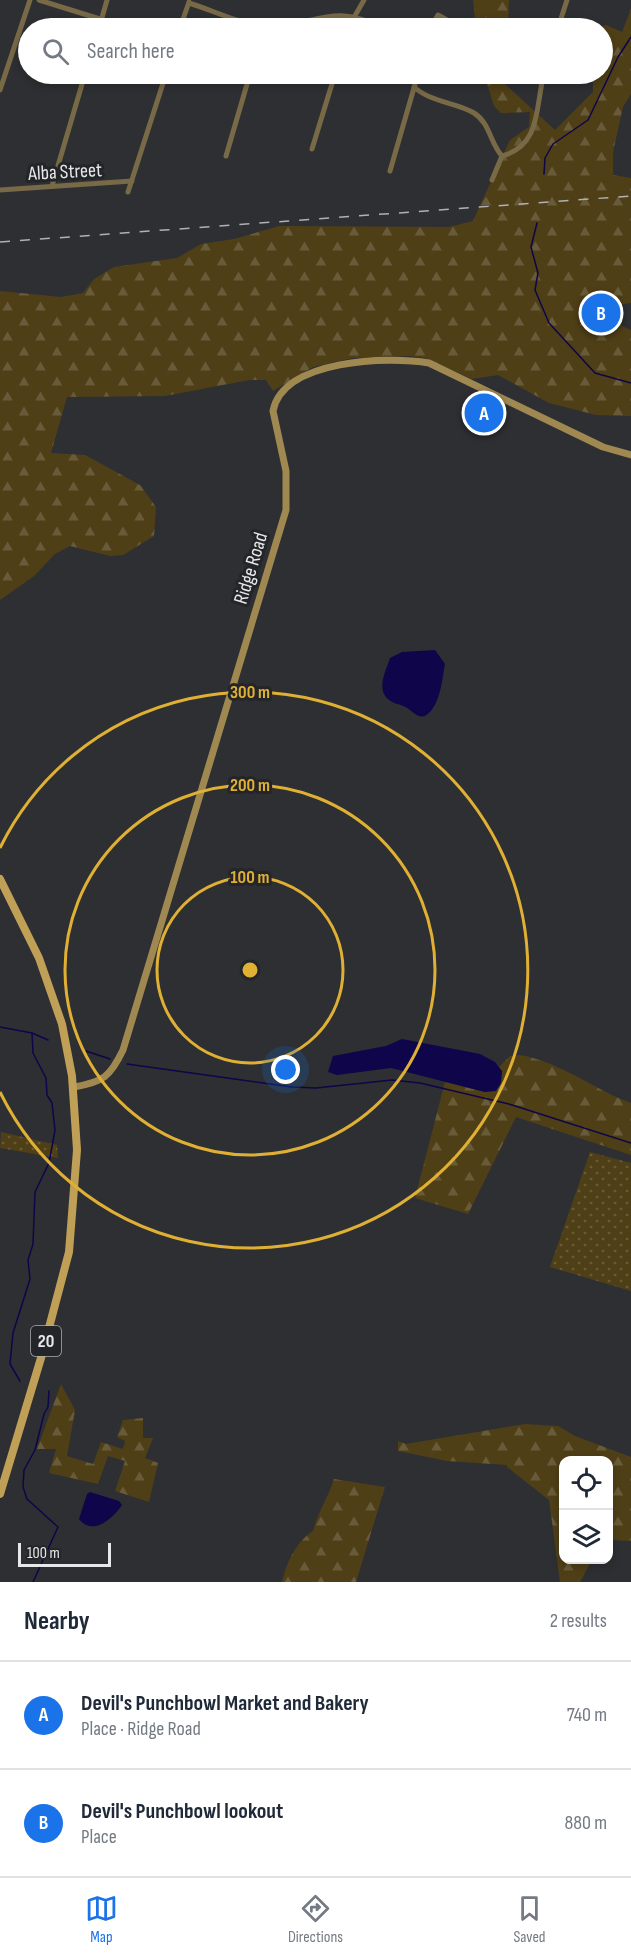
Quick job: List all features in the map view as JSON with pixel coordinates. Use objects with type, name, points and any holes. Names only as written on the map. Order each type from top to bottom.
[{"type":"main road","name":"Ridge Road","points":[[74,1087],[101,1081],[115,1066],[123,1050],[286,510],[286,471],[273,411],[282,392],[309,374],[333,366],[402,360],[429,363],[603,447],[631,455]]},
{"type":"main road","name":"20","points":[[0,879],[39,958],[53,995],[74,1087],[77,1150],[69,1251],[41,1358],[0,1494]]},
{"type":"street","points":[[23,18],[30,0]]},
{"type":"street","points":[[39,0],[95,18]]},
{"type":"street","points":[[102,18],[107,0]]},
{"type":"street","points":[[354,16],[364,0]]},
{"type":"street","points":[[561,18],[567,0]]},
{"type":"street","points":[[183,18],[189,1],[238,18]]},
{"type":"street","points":[[308,18],[332,13],[360,18]]},
{"type":"street","points":[[0,90],[3,68],[18,30]]},
{"type":"street","points":[[52,186],[82,84]]},
{"type":"street","points":[[128,192],[163,84]]},
{"type":"street","points":[[226,156],[247,84]]},
{"type":"street","points":[[312,149],[332,84]]},
{"type":"street","points":[[390,171],[415,84]]},
{"type":"street","points":[[492,180],[502,156],[511,153],[533,132],[542,84]]},
{"type":"street","points":[[414,87],[431,98],[476,114],[484,123],[502,156]]},
{"type":"street","name":"Alba Street","points":[[0,190],[132,182]]},
{"type":"green space","points":[[473,0],[509,0],[508,18],[475,18]]},
{"type":"green space","points":[[631,9],[631,94],[623,107],[613,152],[613,175],[631,178],[631,303],[601,307],[606,319],[631,330],[631,416],[596,415],[549,403],[498,375],[472,379],[425,358],[410,356],[353,358],[313,367],[273,391],[266,380],[249,380],[165,396],[67,397],[51,453],[85,455],[140,485],[156,507],[154,536],[123,555],[110,556],[70,546],[55,554],[34,576],[0,600],[0,291],[61,297],[83,293],[94,279],[114,267],[177,258],[201,244],[234,239],[279,226],[449,227],[473,221],[510,140],[529,127],[530,112],[501,113],[494,106],[487,84],[506,84],[555,130],[593,92],[593,84],[613,84],[613,28],[622,32]]},
{"type":"green space","points":[[519,1055],[562,1069],[631,1103],[631,1155],[516,1117],[468,1214],[415,1198],[445,1082],[485,1092],[501,1083],[502,1071],[498,1068],[510,1056]]},
{"type":"green space","points":[[1,1132],[57,1145],[58,1158],[0,1148]]},
{"type":"green space","points":[[590,1152],[631,1163],[631,1291],[550,1267]]},
{"type":"green space","points":[[61,1384],[75,1410],[67,1456],[93,1464],[101,1442],[123,1449],[125,1441],[117,1437],[123,1420],[143,1418],[143,1438],[153,1438],[145,1458],[158,1463],[149,1502],[115,1491],[125,1461],[108,1456],[98,1484],[49,1473],[56,1449],[37,1449]]},
{"type":"green space","points":[[525,1424],[558,1426],[575,1436],[631,1457],[631,1541],[613,1540],[613,1456],[559,1456],[559,1564],[590,1564],[580,1582],[560,1582],[549,1500],[507,1465],[447,1461],[398,1451],[398,1441],[406,1444]]},
{"type":"green space","points":[[334,1479],[385,1487],[356,1582],[282,1582],[293,1554],[301,1541],[313,1531]]},
{"type":"shaded area","points":[[435,650],[445,664],[439,695],[434,707],[427,715],[418,716],[386,697],[382,685],[384,675],[390,658],[402,652]]},
{"type":"shaded area","points":[[402,1039],[480,1054],[495,1062],[502,1071],[501,1083],[496,1091],[485,1092],[391,1068],[337,1075],[328,1072],[333,1056],[386,1046]]},
{"type":"shaded area","points":[[90,1492],[119,1501],[122,1505],[102,1524],[90,1526],[84,1524],[79,1519],[87,1494]]},
{"type":"waterway","points":[[613,68],[631,37]]},
{"type":"waterway","points":[[544,174],[545,158],[553,144],[588,120],[605,84]]},
{"type":"waterway","points":[[537,223],[531,247],[538,273],[535,290],[549,323],[595,373],[631,383]]},
{"type":"waterway","points":[[0,1027],[32,1033],[48,1040]]},
{"type":"waterway","points":[[20,1381],[10,1364],[13,1333],[30,1279],[28,1260],[33,1244],[35,1192],[49,1163],[55,1130],[52,1103],[47,1095],[46,1078],[33,1053],[32,1033]]},
{"type":"waterway","points":[[86,1051],[110,1059]]},
{"type":"waterway","points":[[127,1064],[292,1087],[316,1088],[392,1080],[420,1083],[509,1104],[631,1143]]},
{"type":"waterway","points":[[33,1582],[58,1527],[27,1499],[23,1487],[24,1470],[35,1450],[44,1414],[48,1407],[49,1391]]},
{"type":"railway","points":[[0,242],[631,196]]},
{"type":"place","name":"Devil's Punchbowl lookout","points":[[601,313]]},
{"type":"place","name":"Devil's Punchbowl Market and Bakery","points":[[484,413]]}]
